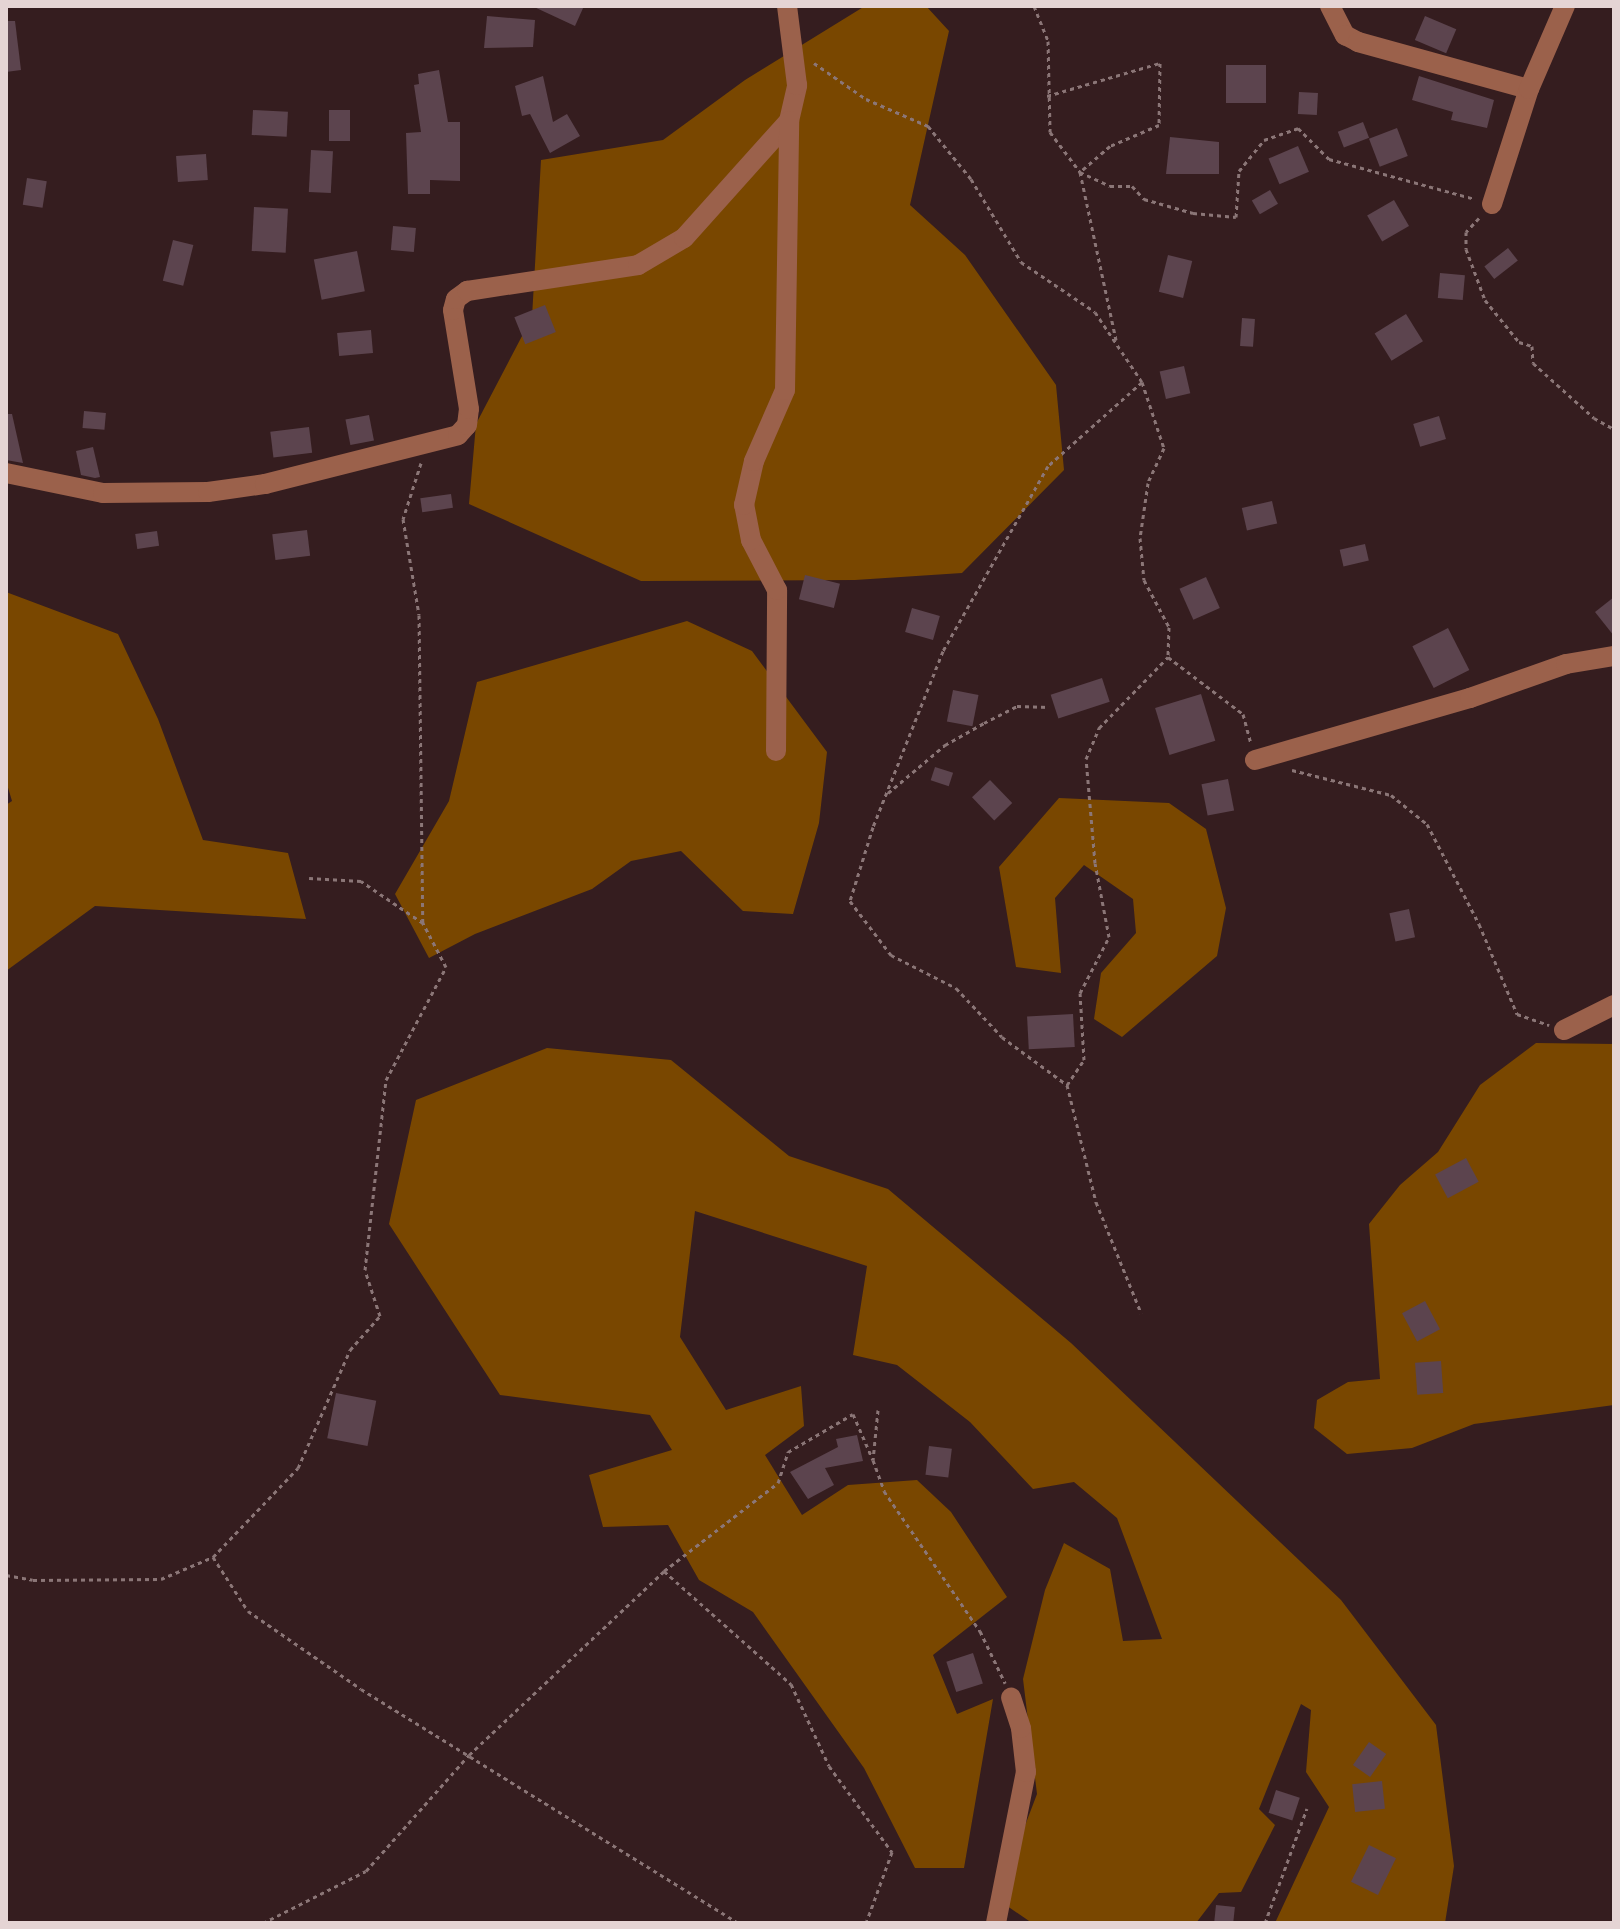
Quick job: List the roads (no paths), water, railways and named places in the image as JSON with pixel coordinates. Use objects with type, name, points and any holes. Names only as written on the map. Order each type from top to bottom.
[{"type":"street","points":[[776,751],[777,590],[751,540],[744,505],[754,461],[785,390],[791,270],[789,121],[797,85],[796,50],[787,6]]},
{"type":"street","points":[[1330,6],[1345,35],[1358,42],[1529,89]]},
{"type":"street","points":[[1492,204],[1529,89],[1565,6]]},
{"type":"street","points":[[6,473],[103,493],[208,492],[265,484],[428,440],[458,435],[467,425],[453,310],[456,299],[467,291],[655,259],[684,238],[789,121]]},
{"type":"street","points":[[1255,760],[1470,698],[1553,668],[1614,656]]},
{"type":"street","points":[[1564,1030],[1614,1005]]},
{"type":"street","points":[[996,1923],[1026,1772],[1021,1728],[1011,1698]]}]
